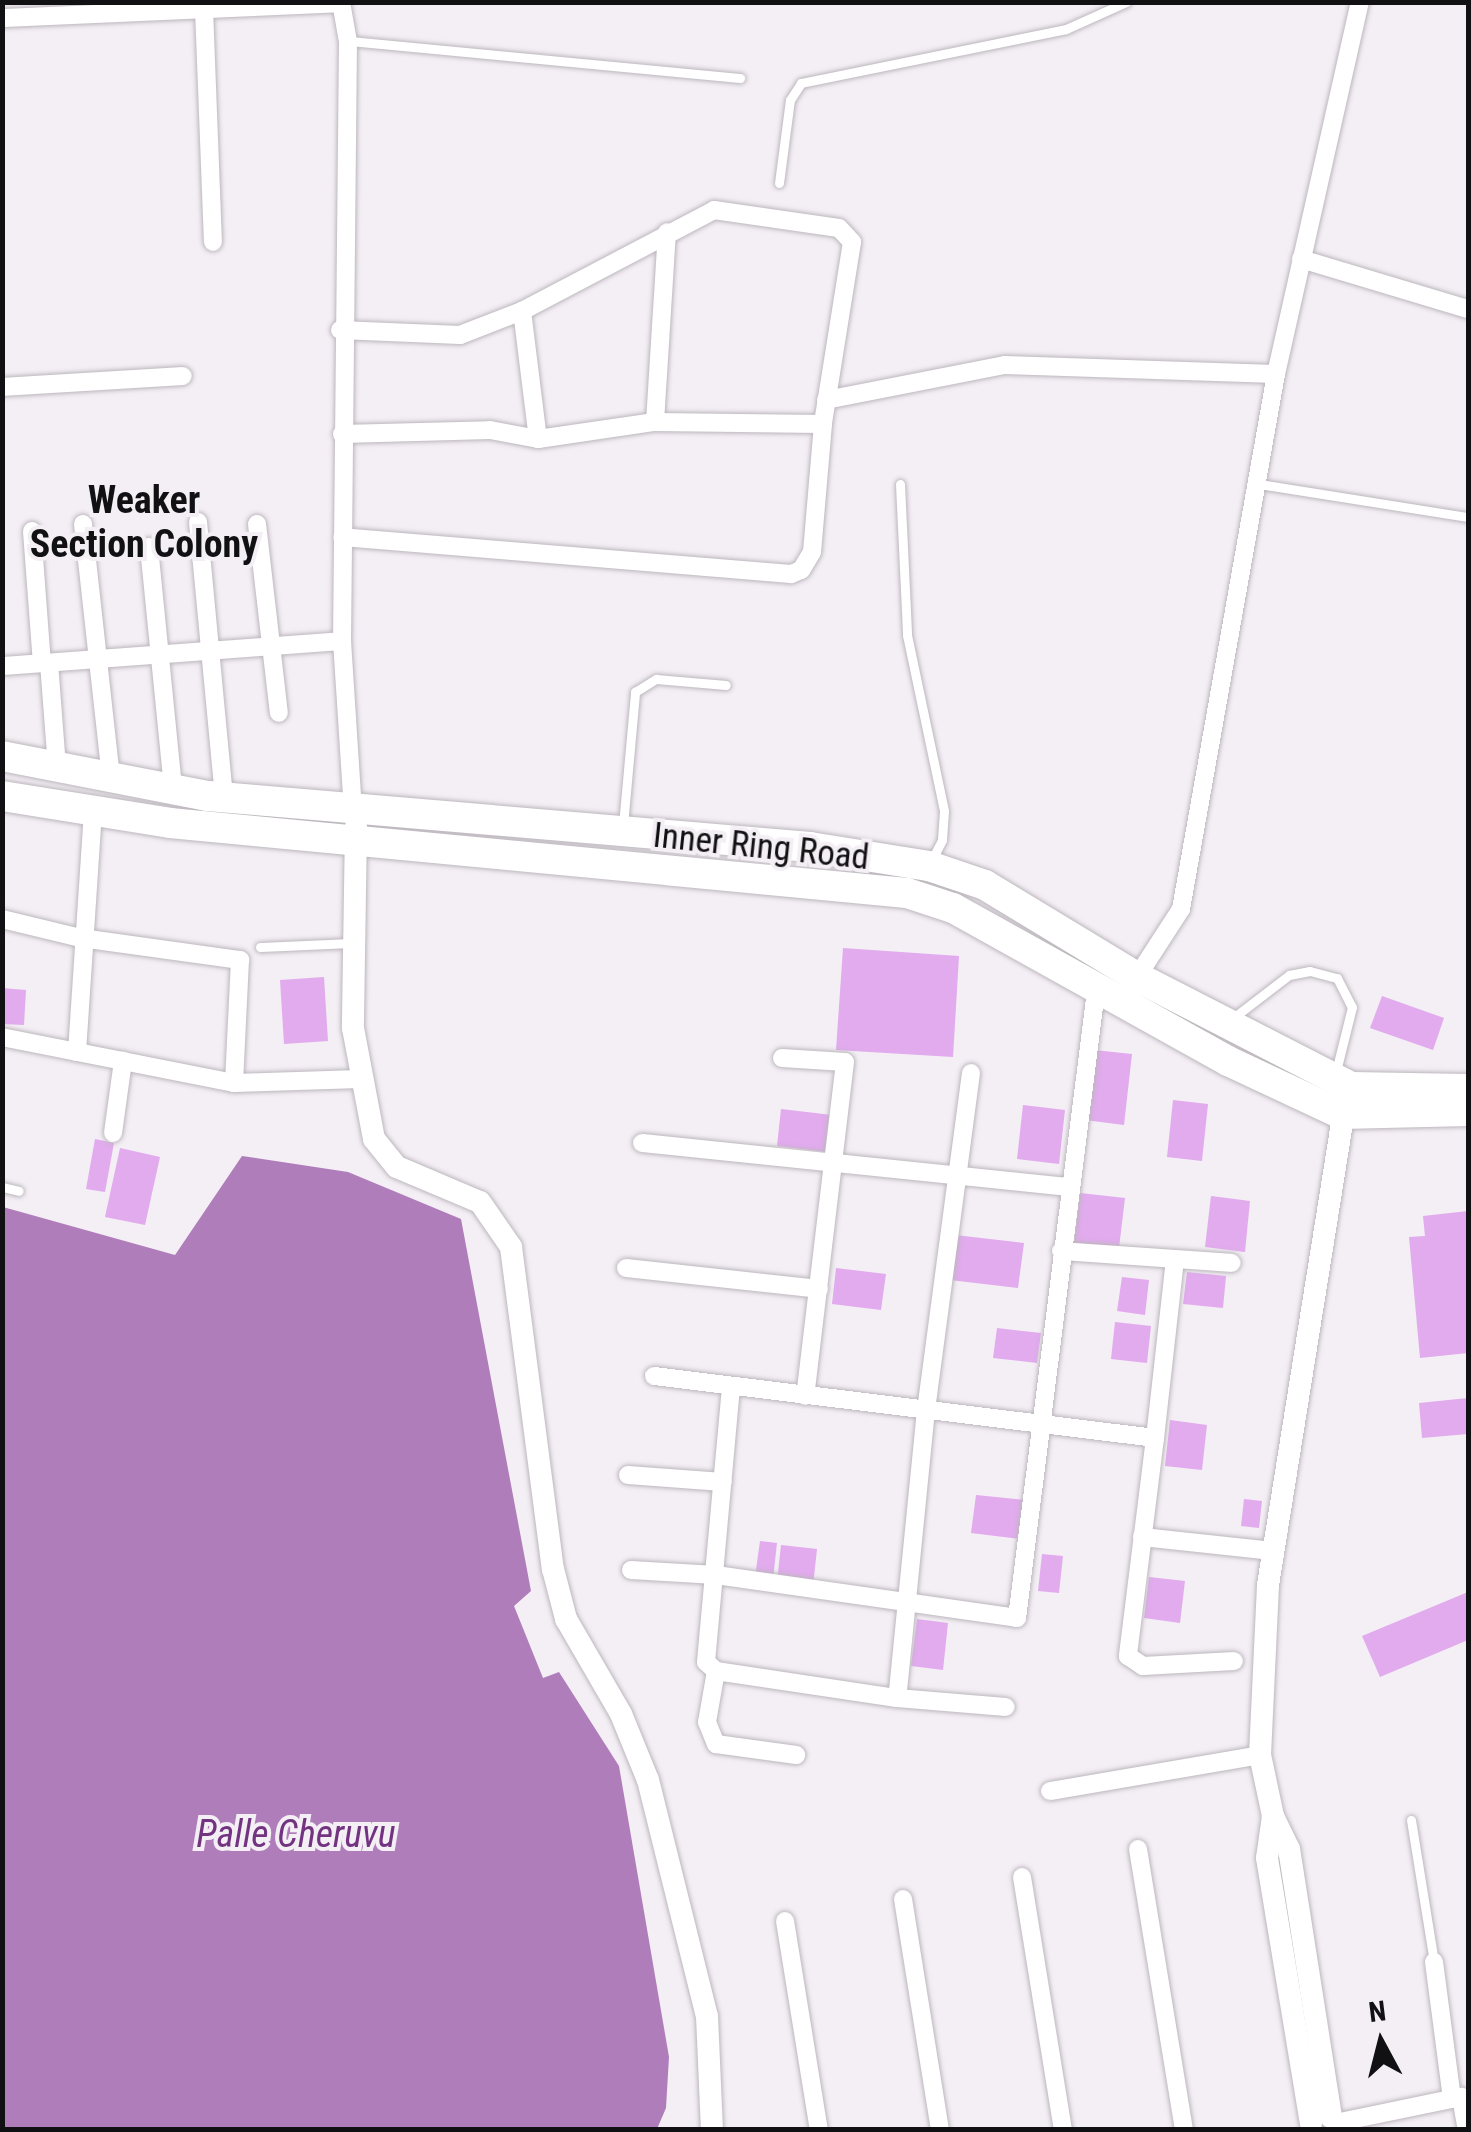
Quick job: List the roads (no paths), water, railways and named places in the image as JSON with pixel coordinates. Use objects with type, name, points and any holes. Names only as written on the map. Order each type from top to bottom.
[{"type":"highway","name":"Inner Ring Road","points":[[2,756],[356,826],[906,894],[954,908],[1228,1061],[1342,1093],[1468,1111]]},
{"type":"highway","name":"Inner Ring Road","points":[[2,796],[93,810],[356,826],[622,832],[810,847],[928,866],[985,885],[1342,1093],[1468,1088]]},
{"type":"street","points":[[631,1570],[716,1575],[907,1606],[1017,1618],[1093,984],[1137,976],[1182,909],[1276,374],[1360,2]]},
{"type":"street","points":[[2,18],[341,3],[348,41],[340,330],[342,641],[356,826],[352,1028],[360,1079],[374,1139],[397,1167],[480,1202],[511,1246],[553,1569],[566,1618],[621,1714],[648,1780],[707,2016],[712,2130]]},
{"type":"street","points":[[204,10],[213,242]]},
{"type":"street","points":[[340,330],[460,335],[522,311],[714,210],[800,220],[847,234],[853,254],[822,424],[812,552],[791,574],[343,537]]},
{"type":"street","points":[[655,422],[668,232]]},
{"type":"street","points":[[1302,258],[1468,309]]},
{"type":"street","points":[[522,311],[538,440]]},
{"type":"street","points":[[826,400],[1005,366],[1276,374]]},
{"type":"street","points":[[2,387],[183,376]]},
{"type":"street","points":[[342,434],[490,430],[538,440],[655,422],[822,424]]},
{"type":"street","points":[[198,522],[224,798]]},
{"type":"street","points":[[82,524],[111,777]]},
{"type":"street","points":[[257,524],[267,646],[279,712]]},
{"type":"street","points":[[32,530],[57,766]]},
{"type":"street","points":[[149,546],[156,658],[172,789]]},
{"type":"street","points":[[2,666],[95,658],[156,658],[342,641]]},
{"type":"street","points":[[77,1052],[81,938],[93,810]]},
{"type":"street","points":[[2,919],[81,938],[240,960],[234,1084]]},
{"type":"street","points":[[2,1037],[234,1084],[360,1079]]},
{"type":"street","points":[[782,1058],[845,1062],[805,1396]]},
{"type":"street","points":[[113,1133],[123,1061]]},
{"type":"street","points":[[897,1698],[926,1410],[971,1072]]},
{"type":"street","points":[[1342,1093],[1273,1551],[1260,1754],[1273,1816],[1290,1849],[1327,2124],[1461,2097]]},
{"type":"street","points":[[642,1142],[1068,1187]]},
{"type":"street","points":[[1061,1251],[1232,1263]]},
{"type":"street","points":[[1176,1259],[1128,1656],[1143,1666],[1234,1661]]},
{"type":"street","points":[[626,1268],[819,1290]]},
{"type":"street","points":[[654,1376],[1155,1438]]},
{"type":"street","points":[[731,1387],[706,1662],[716,1671],[897,1698],[1006,1707]]},
{"type":"street","points":[[628,1474],[723,1482]]},
{"type":"street","points":[[1142,1537],[1273,1551]]},
{"type":"street","points":[[716,1671],[708,1722],[716,1744],[796,1755]]},
{"type":"street","points":[[1050,1791],[1260,1754]]},
{"type":"street","points":[[1138,1849],[1184,2130]]},
{"type":"street","points":[[1022,1877],[1063,2130]]},
{"type":"street","points":[[902,1898],[940,2130]]},
{"type":"street","points":[[785,1921],[819,2130]]},
{"type":"street","points":[[1434,1962],[1467,2130]]},
{"type":"lane","points":[[779,183],[790,100],[800,84],[1066,29],[1126,2]]},
{"type":"lane","points":[[348,41],[740,78]]},
{"type":"lane","points":[[900,484],[907,635],[944,811],[942,840],[928,866]]},
{"type":"lane","points":[[1259,484],[1468,517]]},
{"type":"lane","points":[[622,832],[635,692],[656,679],[726,685]]},
{"type":"lane","points":[[260,947],[356,942]]},
{"type":"lane","points":[[1226,1022],[1289,975],[1310,970],[1337,978],[1352,1008],[1342,1093]]},
{"type":"lane","points":[[2,1187],[19,1191]]},
{"type":"lane","points":[[1411,1820],[1434,1962]]},
{"type":"water","name":"Palle Cheruvu","points":[[242,1156],[348,1172],[461,1219],[531,1591],[514,1606],[543,1678],[559,1672],[619,1766],[669,2057],[666,2108],[657,2129],[3,2129],[3,1207],[175,1255]]},
{"type":"district","name":"Weaker Section Colony","points":[[144,523]]}]
